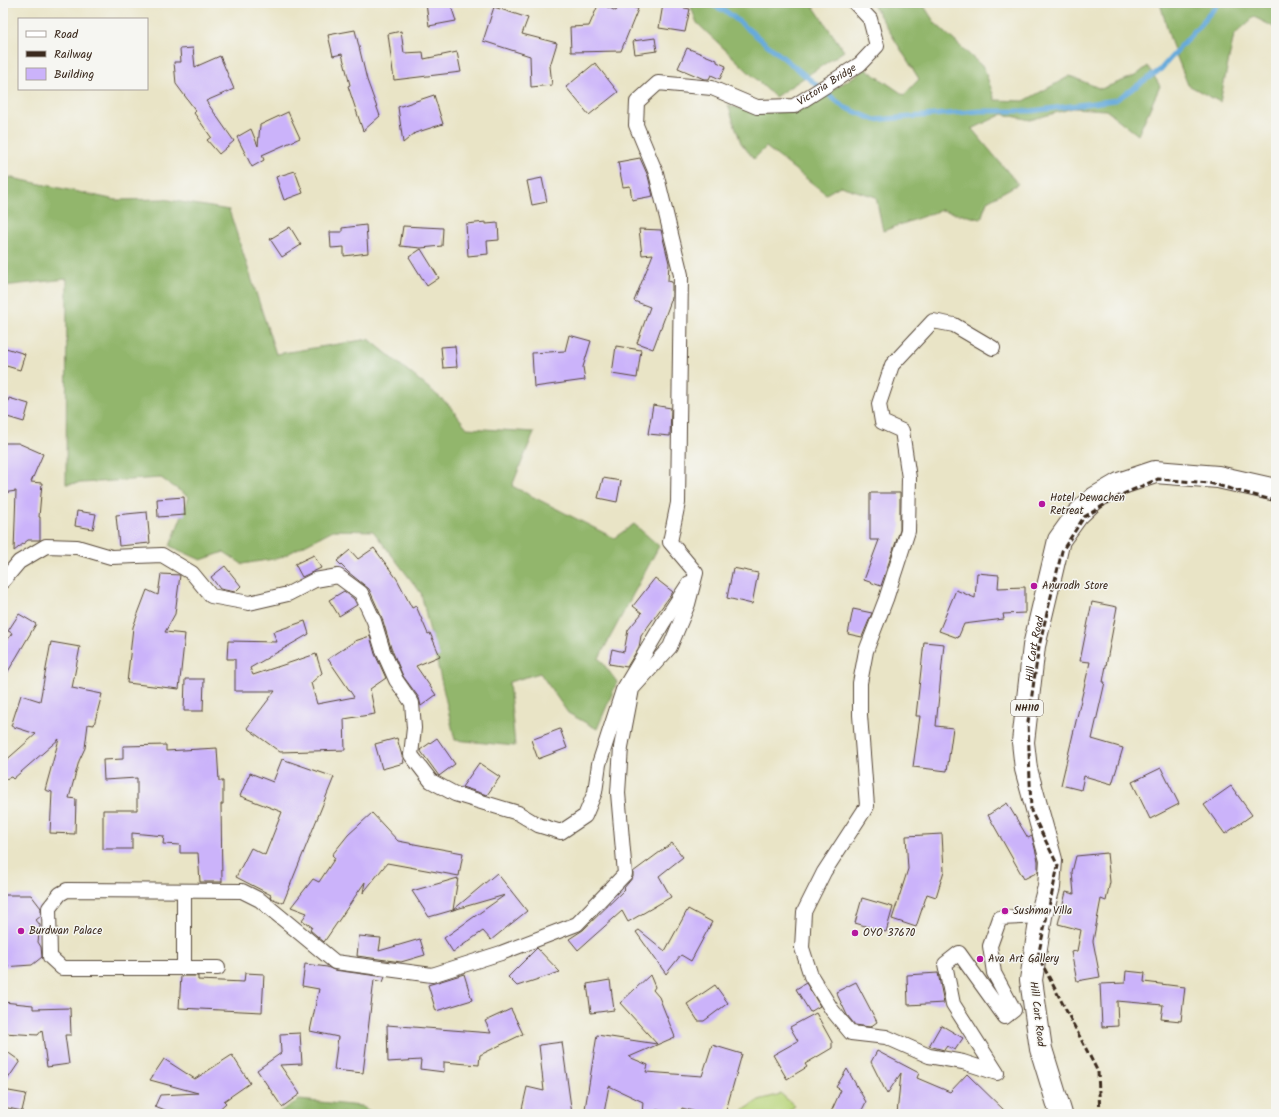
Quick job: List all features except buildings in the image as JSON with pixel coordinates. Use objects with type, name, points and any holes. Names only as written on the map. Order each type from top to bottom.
[{"type":"highway","name":"Hill Cart Road","points":[[1062,1114],[1041,1049],[1031,980],[1041,916],[1049,887],[1051,860],[1026,769],[1024,742],[1034,646],[1059,540],[1077,515],[1094,498],[1119,484],[1155,472],[1218,477],[1276,490]]},
{"type":"street","name":"Victoria Bridge","points":[[696,573],[670,542],[678,503],[682,275],[656,173],[636,125],[637,102],[658,83],[712,88],[757,107],[794,106],[860,64],[877,46],[870,19],[855,3]]},
{"type":"street","points":[[993,348],[954,325],[934,321],[892,365],[879,404],[882,422],[902,431],[910,478],[908,531],[886,598],[866,651],[860,683],[860,715],[867,806],[824,872],[804,912],[802,948],[811,976],[832,1010],[851,1033],[886,1037],[929,1056],[963,1062],[997,1073],[953,1004],[945,964],[960,953],[1005,1017],[1014,1010],[994,973],[990,946],[1000,918],[1041,916]]},
{"type":"street","points":[[3,581],[19,562],[46,546],[77,548],[111,557],[162,555],[192,573],[211,596],[249,603],[288,594],[315,580],[338,576],[361,593],[374,621],[383,651],[396,680],[412,704],[414,728],[411,755],[431,781],[456,794],[518,813],[538,825],[561,832],[585,816],[595,792],[599,764],[623,690],[663,623],[696,573]]},
{"type":"street","points":[[218,968],[62,968],[50,957],[49,908],[60,894],[68,890],[242,891],[260,900],[335,962],[432,975],[501,953],[577,924],[625,874],[618,793],[621,747],[632,689],[670,647],[688,604],[696,573]]},
{"type":"street","points":[[184,891],[184,968]]},
{"type":"green space","points":[[682,3],[811,3],[844,51],[775,97],[697,23],[690,4]]},
{"type":"green space","points":[[872,3],[922,3],[935,23],[984,68],[995,100],[1024,101],[1070,76],[1101,89],[1135,76],[1148,66],[1160,86],[1138,135],[1106,110],[1073,108],[1030,120],[1003,114],[972,129],[1018,184],[987,201],[981,219],[941,210],[883,231],[876,197],[840,186],[826,194],[766,147],[754,159],[741,143],[728,105],[756,113],[802,109],[866,69],[904,95],[919,79]]},
{"type":"green space","points":[[1160,3],[1276,3],[1276,28],[1254,17],[1234,35],[1220,102],[1188,85],[1171,42]]},
{"type":"green space","points":[[3,176],[116,200],[163,199],[229,210],[276,354],[369,339],[448,404],[467,428],[534,432],[512,486],[614,538],[634,524],[659,546],[599,658],[617,682],[597,729],[568,713],[540,673],[509,682],[515,746],[455,740],[421,593],[373,531],[333,530],[280,558],[242,564],[224,552],[201,560],[170,546],[189,497],[161,478],[66,484],[67,279],[3,286]]},
{"type":"green space","points":[[781,1094],[795,1106],[785,1114],[738,1114],[759,1100]]},
{"type":"green space","points":[[299,1100],[361,1106],[375,1114],[276,1114]]},
{"type":"waterway","points":[[708,3],[727,12],[844,107],[875,120],[980,111],[1032,111],[1116,100],[1160,70],[1219,3]]},
{"type":"railway","points":[[1100,1114],[1098,1072],[1038,956],[1058,866],[1031,811],[1028,722],[1039,646],[1062,551],[1084,517],[1121,495],[1158,479],[1209,483],[1276,501]]},
{"type":"place","name":"Hotel Dewachen Retreat","points":[[1042,504]]},
{"type":"place","name":"Anurodh Store","points":[[1034,586]]},
{"type":"place","name":"Sushma Villa","points":[[1005,911]]},
{"type":"place","name":"Burdwan Palace","points":[[21,931]]},
{"type":"place","name":"OYO 37670","points":[[855,933]]},
{"type":"place","name":"Ava Art Gallery","points":[[980,959]]}]
